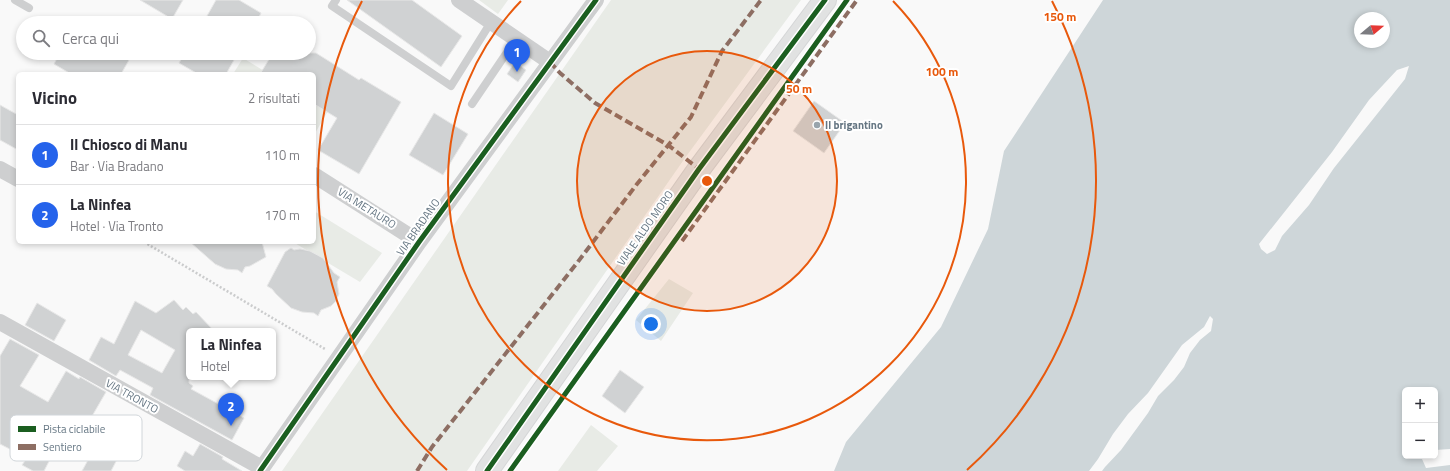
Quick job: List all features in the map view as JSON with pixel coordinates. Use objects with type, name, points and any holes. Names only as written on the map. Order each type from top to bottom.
[{"type":"street","points":[[459,0],[550,62]]},
{"type":"street","name":"VIA BRADANO","points":[[261,470],[419,242],[596,0]]},
{"type":"street","name":"VIALE ALDO MORO","points":[[487,471],[699,169],[825,0]]},
{"type":"street","points":[[0,169],[16,178]]},
{"type":"street","name":"VIA METAURO","points":[[316,176],[419,242]]},
{"type":"street","name":"VIA TRONTO","points":[[0,322],[261,470]]},
{"type":"lane","points":[[15,0],[29,8]]},
{"type":"lane","points":[[336,0],[332,6],[451,86],[492,22]]},
{"type":"lane","points":[[472,104],[516,39]]},
{"type":"path","points":[[147,244],[339,358]]},
{"type":"shaded area","points":[[479,0],[508,0],[498,14]]},
{"type":"shaded area","points":[[611,0],[801,0],[685,158],[467,471],[282,471]]},
{"type":"shaded area","points":[[1103,0],[1450,0],[1450,471],[834,471],[846,442],[941,327],[988,229],[1004,151]]},
{"type":"shaded area","points":[[242,60],[246,60],[266,72],[234,72]]},
{"type":"shaded area","points":[[316,103],[328,111],[316,132]]},
{"type":"shaded area","points":[[316,212],[382,253],[360,282],[296,244],[316,244]]},
{"type":"shaded area","points":[[669,279],[693,293],[661,341],[636,320]]},
{"type":"shaded area","points":[[591,425],[618,446],[597,471],[558,471]]},
{"type":"pier","points":[[1409,66],[1405,79],[1334,168],[1309,205],[1282,236],[1275,250],[1267,254],[1261,249],[1259,244],[1332,152],[1369,100],[1397,70]]},
{"type":"pier","points":[[1210,316],[1213,319],[1211,331],[1200,340],[1190,353],[1184,367],[1174,380],[1158,396],[1148,413],[1121,450],[1102,471],[1089,471],[1128,414],[1148,393],[1182,345],[1204,327]]},
{"type":"pier","points":[[1450,449],[1450,465],[1426,468],[1422,459],[1438,459],[1438,450]]},
{"type":"building","points":[[140,0],[183,0],[174,16],[167,16]]},
{"type":"building","points":[[216,0],[239,0],[261,13],[260,16],[207,16]]},
{"type":"building","points":[[347,0],[412,0],[462,36],[441,67]]},
{"type":"building","points":[[316,53],[359,80],[361,78],[401,102],[359,174],[318,150],[337,118],[316,105],[316,72],[261,72],[269,60],[316,60]]},
{"type":"building","points":[[56,60],[129,60],[122,72],[68,72],[54,64]]},
{"type":"building","points":[[181,60],[234,60],[227,72],[195,72],[179,63]]},
{"type":"building","points":[[515,62],[526,70],[518,82],[507,74]]},
{"type":"building","points":[[814,101],[845,123],[824,153],[793,131]]},
{"type":"building","points":[[0,105],[16,114],[16,149],[0,140]]},
{"type":"building","points":[[434,113],[468,134],[443,175],[409,155]]},
{"type":"building","points":[[192,244],[263,244],[266,257],[250,266],[245,267],[242,273],[238,270],[226,269],[215,264]]},
{"type":"building","points":[[291,248],[294,250],[300,249],[310,251],[323,258],[334,273],[340,277],[337,282],[339,294],[336,301],[331,306],[321,310],[318,316],[314,313],[302,312],[291,308],[267,286],[285,252]]},
{"type":"building","points":[[174,300],[183,310],[186,307],[193,314],[196,312],[211,328],[186,328],[186,380],[189,380],[189,383],[193,386],[191,389],[244,418],[232,440],[150,395],[153,388],[120,370],[116,376],[89,360],[101,337],[114,344],[135,301],[156,313]],"holes":[[[141,330],[175,350],[162,373],[128,355]]]},
{"type":"building","points":[[37,303],[66,320],[54,341],[25,325]]},
{"type":"building","points":[[10,339],[39,355],[20,386],[48,402],[66,371],[106,392],[93,415],[10,415],[10,449],[0,444],[0,356]]},
{"type":"building","points":[[620,370],[644,387],[625,413],[602,396]]},
{"type":"building","points":[[200,444],[223,457],[222,459],[242,471],[185,471],[177,466],[185,451],[193,456]]},
{"type":"building","points":[[25,461],[49,461],[44,471],[33,471],[22,465]]},
{"type":"building","points":[[87,461],[116,461],[111,471],[82,471]]},
{"type":"marked path","points":[[417,471],[432,447],[691,117],[722,51],[761,0]]},
{"type":"marked path","points":[[682,241],[857,0]]},
{"type":"marked path","points":[[550,62],[560,73],[595,103],[668,145],[699,169]]},
{"type":"cycle path","points":[[260,471],[419,242],[596,0]]},
{"type":"cycle path","points":[[487,471],[699,169],[825,0]]},
{"type":"cycle path","points":[[510,471],[847,0]]},
{"type":"place","name":"Il Chiosco di Manu","points":[[517,72]]},
{"type":"place","name":"Il brigantino","points":[[817,125]]},
{"type":"place","name":"La Ninfea","points":[[231,426]]}]
